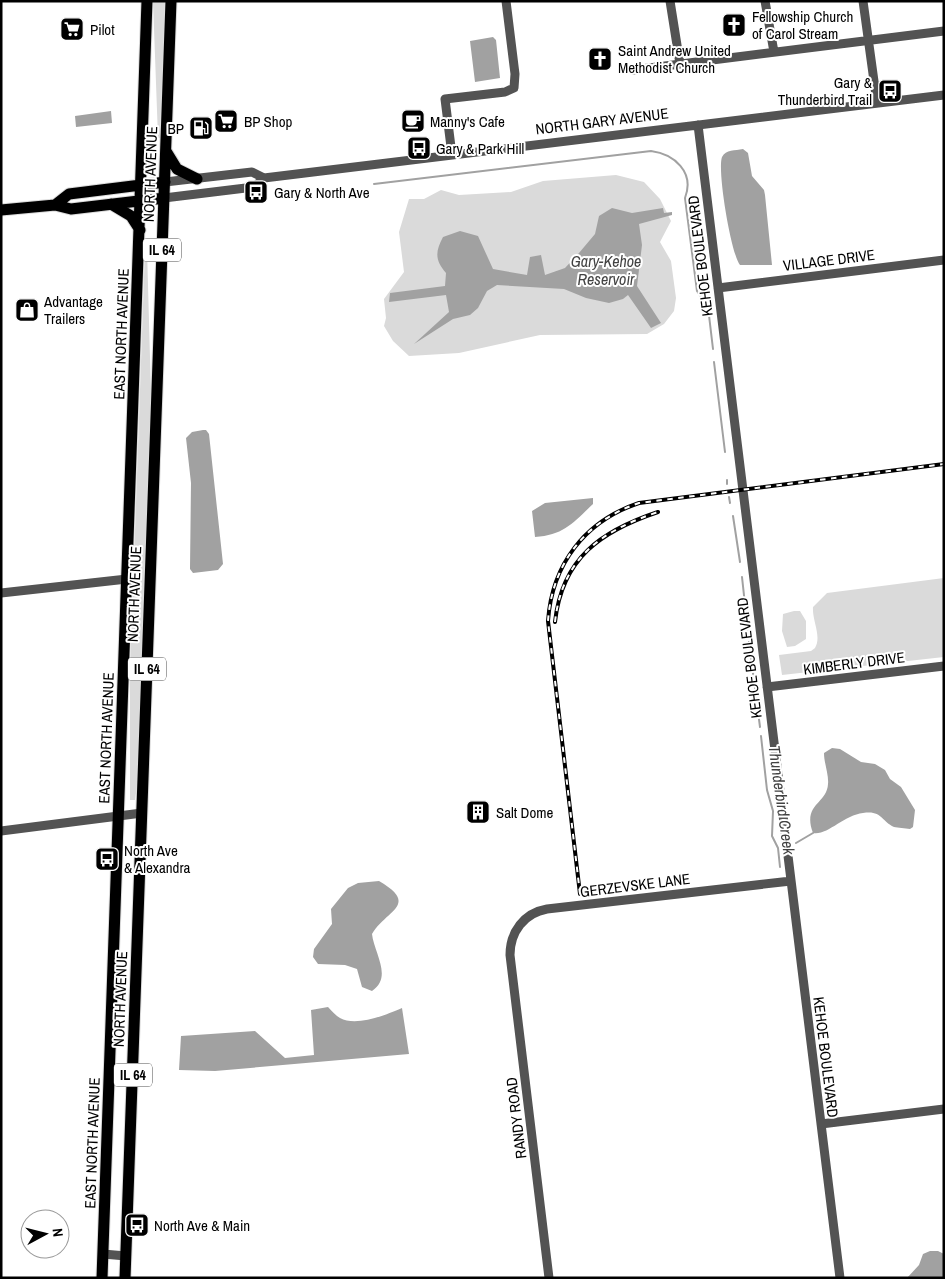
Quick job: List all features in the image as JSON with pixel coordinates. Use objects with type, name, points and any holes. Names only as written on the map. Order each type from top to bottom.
[{"type":"main road","name":"NORTH AVENUE","points":[[141,200],[147,1]]},
{"type":"main road","name":"NORTH AVENUE","points":[[125,1278],[171,1]]},
{"type":"main road","points":[[166,151],[177,169],[197,178]]},
{"type":"main road","points":[[1,210],[55,204],[69,194],[165,182]]},
{"type":"main road","name":"NORTH GARY AVENUE","points":[[55,204],[71,209],[164,198]]},
{"type":"main road","name":"EAST NORTH AVENUE","points":[[102,1278],[141,200]]},
{"type":"main road","points":[[111,204],[130,216],[140,230]]},
{"type":"street","points":[[452,155],[445,99],[505,92],[514,88],[515,74],[506,1]]},
{"type":"street","points":[[670,1],[680,64]]},
{"type":"street","points":[[766,1],[774,52]]},
{"type":"street","points":[[863,1],[870,40],[877,103]]},
{"type":"street","points":[[633,70],[944,31]]},
{"type":"street","name":"NORTH GARY AVENUE","points":[[165,182],[252,172],[264,178],[944,95]]},
{"type":"street","name":"KEHOE BOULEVARD","points":[[698,125],[840,1278]]},
{"type":"street","name":"NORTH GARY AVENUE","points":[[164,198],[254,187],[264,178]]},
{"type":"street","name":"VILLAGE DRIVE","points":[[718,288],[944,260]]},
{"type":"street","points":[[1,593],[127,579]]},
{"type":"street","name":"KIMBERLY DRIVE","points":[[767,687],[944,666]]},
{"type":"street","points":[[1,831],[142,813]]},
{"type":"street","name":"GERZEVSKE LANE","points":[[510,955],[512,939],[522,920],[540,910],[791,880]]},
{"type":"street","name":"RANDY ROAD","points":[[510,955],[549,1278]]},
{"type":"street","points":[[821,1124],[944,1109]]},
{"type":"street","points":[[103,1254],[126,1256]]},
{"type":"shaded area","points":[[153,1],[165,1],[160,138],[158,138]]},
{"type":"shaded area","points":[[616,175],[644,182],[660,199],[671,221],[660,242],[671,261],[676,298],[674,311],[664,324],[647,334],[540,335],[459,353],[409,356],[393,341],[384,326],[386,318],[384,299],[404,272],[399,232],[409,199],[424,199],[441,190],[459,195],[511,192],[543,181]]},
{"type":"shaded area","points":[[145,249],[147,249],[151,393],[137,786],[135,800],[130,800],[130,672]]},
{"type":"shaded area","points":[[944,578],[944,657],[782,675],[779,655],[811,651],[815,648],[818,638],[813,607],[827,593]]},
{"type":"shaded area","points":[[800,611],[806,621],[806,639],[795,646],[787,647],[782,631],[783,614]]},
{"type":"water","points":[[493,37],[496,40],[500,78],[475,82],[470,41]]},
{"type":"water","points":[[111,111],[112,123],[76,127],[75,116]]},
{"type":"water","points":[[743,149],[748,153],[752,176],[764,190],[772,265],[740,265],[736,258],[723,194],[721,165],[724,154]]},
{"type":"water","name":"Gary-Kehoe Reservoir","points":[[612,208],[632,213],[663,208],[664,213],[672,212],[672,215],[639,224],[642,245],[637,286],[661,323],[651,328],[628,295],[623,299],[609,303],[586,298],[564,289],[497,285],[487,291],[478,308],[470,315],[453,319],[414,344],[449,312],[446,295],[389,302],[390,293],[445,286],[446,273],[437,256],[443,237],[460,231],[478,236],[493,269],[527,275],[530,257],[541,255],[545,275],[565,268],[595,234],[599,216]]},
{"type":"water","points":[[206,430],[209,434],[223,564],[218,570],[193,573],[190,569],[191,483],[186,438],[192,432]]},
{"type":"water","points":[[593,498],[593,504],[567,527],[553,534],[535,537],[532,511],[545,503]]},
{"type":"water","points":[[832,748],[840,749],[861,762],[875,764],[885,770],[890,779],[901,787],[915,810],[913,827],[910,829],[894,827],[878,815],[869,812],[849,817],[824,831],[813,833],[810,823],[811,816],[816,805],[827,791],[828,784],[824,753]]},
{"type":"water","points":[[379,881],[391,889],[397,896],[398,902],[396,908],[372,934],[382,972],[378,985],[372,991],[362,987],[357,969],[345,965],[318,964],[313,957],[314,949],[332,924],[331,909],[348,888],[358,883]]},
{"type":"water","points":[[328,1007],[340,1018],[354,1021],[371,1019],[402,1008],[409,1054],[215,1071],[179,1070],[181,1036],[255,1031],[285,1058],[314,1055],[311,1010]]},
{"type":"water","points":[[930,1251],[938,1251],[944,1254],[944,1278],[907,1278],[919,1265],[923,1254]]},
{"type":"waterway","points":[[374,184],[651,151],[667,156],[675,160],[685,172],[687,180],[685,198],[697,291],[708,307],[713,349]]},
{"type":"waterway","name":"Thunderbird Creek","points":[[714,362],[725,452]]},
{"type":"waterway","name":"Thunderbird Creek","points":[[729,497],[730,503]]},
{"type":"waterway","name":"Thunderbird Creek","points":[[733,516],[740,562]]},
{"type":"waterway","name":"Thunderbird Creek","points":[[742,577],[748,632]]},
{"type":"waterway","name":"Thunderbird Creek","points":[[749,642],[760,727]]},
{"type":"waterway","name":"Thunderbird Creek","points":[[761,736],[767,790],[773,811],[772,836],[778,848],[780,867]]},
{"type":"waterway","points":[[796,843],[813,833]]},
{"type":"railway","points":[[580,894],[548,621],[556,581],[564,563],[575,547],[603,521],[639,503],[944,464]]},
{"type":"railway","points":[[555,622],[559,600],[566,580],[588,550],[602,538],[619,528],[658,512]]},
{"type":"place","name":"Fellowship Church of Carol Stream","points":[[734,25]]},
{"type":"place","name":"Pilot","points":[[72,29]]},
{"type":"place","name":"Saint Andrew United Methodist Church","points":[[600,59]]},
{"type":"place","name":"Gary & Thunderbird Trail","points":[[890,91]]},
{"type":"place","name":"BP Shop","points":[[226,121]]},
{"type":"place","name":"Manny's Cafe","points":[[413,121]]},
{"type":"place","name":"BP","points":[[201,128]]},
{"type":"place","name":"Gary & Park Hill","points":[[419,148]]},
{"type":"place","name":"Gary & North Ave","points":[[256,192]]},
{"type":"place","name":"Advantage Trailers","points":[[27,310]]},
{"type":"place","name":"Salt Dome","points":[[478,812]]},
{"type":"place","name":"North Ave & Alexandra","points":[[107,859]]},
{"type":"place","name":"North Ave & Main","points":[[137,1225]]}]
